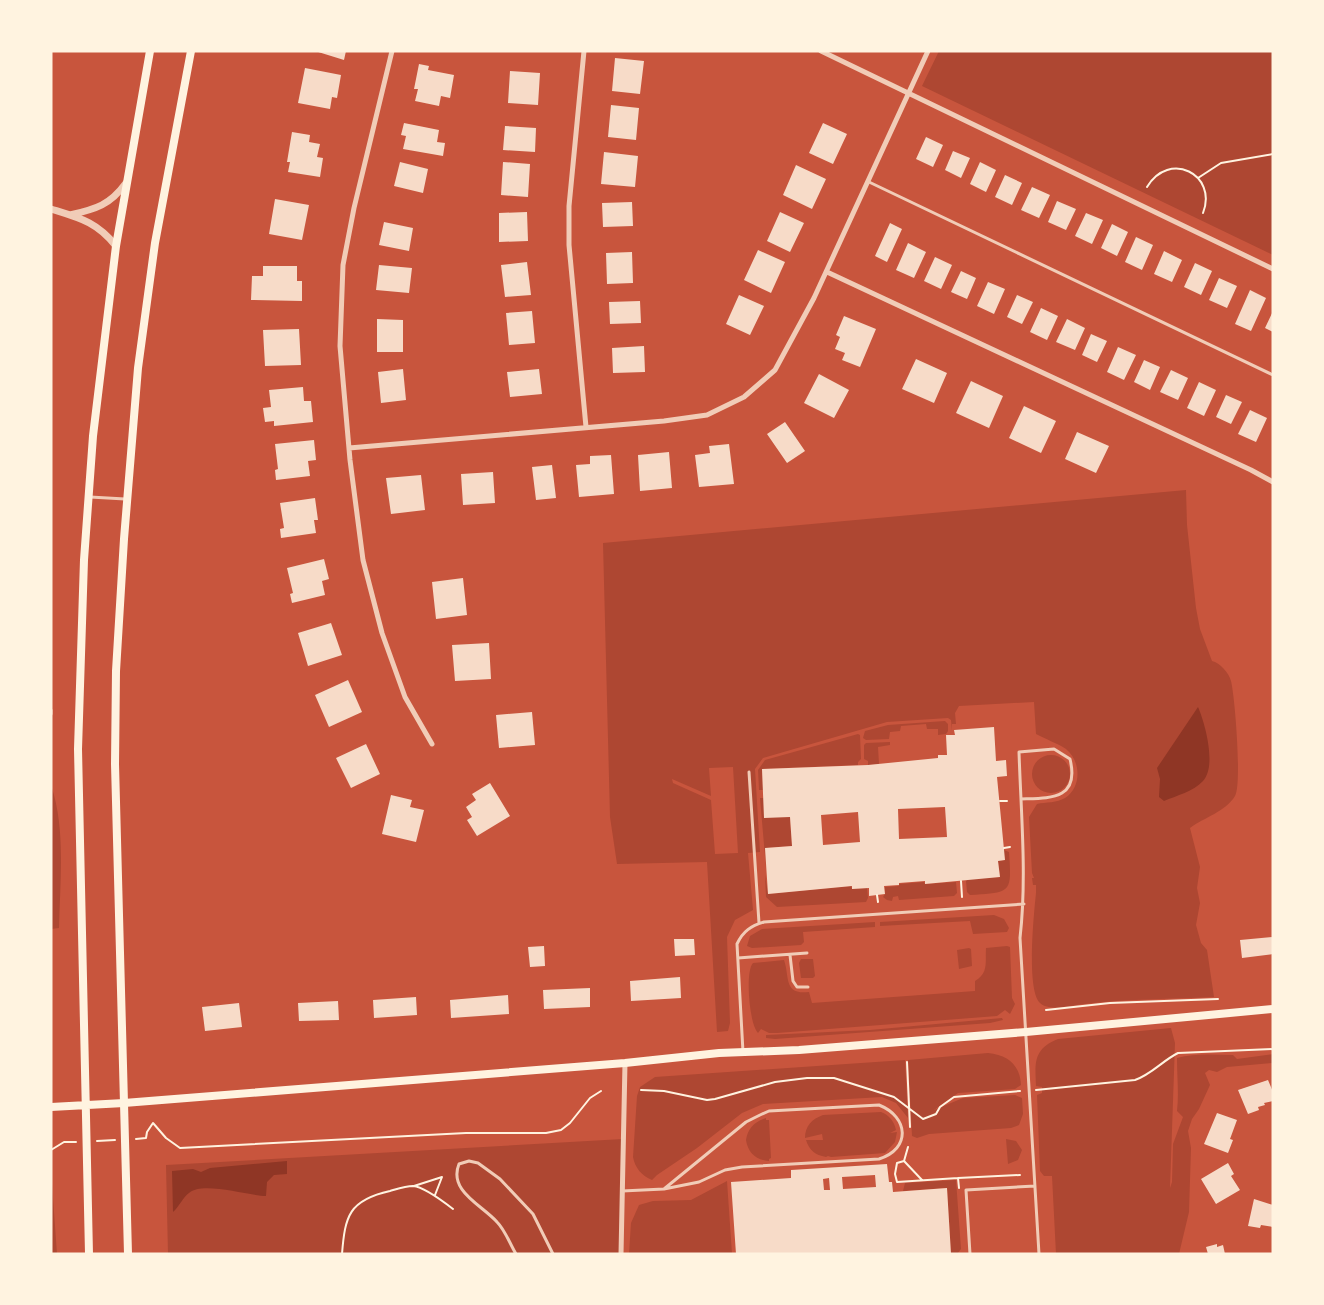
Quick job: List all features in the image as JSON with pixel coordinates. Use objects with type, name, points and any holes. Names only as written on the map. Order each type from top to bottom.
[{"type":"main road","points":[[89,1254],[78,749],[79,670],[88,497],[102,356],[116,246],[150,51]]},
{"type":"main road","points":[[128,1254],[115,764],[116,671],[138,368],[155,243],[191,51]]},
{"type":"main road","points":[[51,1107],[1026,1032],[1273,1009]]},
{"type":"street","points":[[392,51],[354,207],[343,265],[340,346],[349,448],[363,560],[382,633],[405,697],[432,744]]},
{"type":"street","points":[[584,51],[569,206],[569,245],[586,427]]},
{"type":"street","points":[[823,51],[1273,269]]},
{"type":"street","points":[[349,448],[664,421],[706,415],[744,397],[776,370],[827,272],[928,51]]},
{"type":"street","points":[[70,215],[93,210],[106,204],[126,183]]},
{"type":"street","points":[[51,209],[103,230],[116,246]]},
{"type":"street","points":[[827,272],[1273,482]]},
{"type":"street","points":[[621,1254],[625,1063]]},
{"type":"lane","points":[[868,181],[1273,375]]},
{"type":"lane","points":[[88,497],[127,500]]},
{"type":"lane","points":[[1021,799],[1058,796],[1065,792],[1072,778],[1070,759],[1054,749],[1019,752],[1024,904],[1020,938],[1039,1254]]},
{"type":"lane","points":[[748,772],[759,923]]},
{"type":"lane","points":[[743,1052],[737,944],[741,935],[751,926],[759,923],[1024,904]]},
{"type":"lane","points":[[738,958],[807,953]]},
{"type":"lane","points":[[790,955],[793,981],[797,987],[808,987]]},
{"type":"lane","points":[[622,1191],[664,1190],[699,1182],[725,1170],[742,1167],[879,1159],[895,1153],[900,1145],[902,1128],[891,1110],[879,1106],[769,1112],[746,1122],[664,1190]]},
{"type":"lane","points":[[516,1254],[498,1223],[460,1189],[456,1171],[459,1164],[469,1161],[478,1163],[500,1179],[533,1214],[553,1254]]},
{"type":"lane","points":[[970,1254],[966,1190],[1035,1186]]},
{"type":"path","points":[[1198,178],[1221,163],[1273,154]]},
{"type":"path","points":[[1147,187],[1162,171],[1176,168],[1191,173],[1198,178],[1205,190],[1203,213]]},
{"type":"path","points":[[1000,801],[1007,801]]},
{"type":"path","points":[[1004,848],[1010,847]]},
{"type":"path","points":[[961,882],[962,897]]},
{"type":"path","points":[[877,895],[878,902]]},
{"type":"path","points":[[1046,1010],[1110,1003],[1218,999]]},
{"type":"path","points":[[1036,1089],[1135,1080],[1148,1076],[1168,1058],[1178,1053],[1273,1049]]},
{"type":"path","points":[[907,1062],[910,1128]]},
{"type":"path","points":[[641,1090],[664,1091],[715,1100],[775,1082],[807,1078],[834,1078],[894,1097],[923,1119],[936,1114],[940,1107],[954,1097],[1020,1091]]},
{"type":"path","points":[[51,1150],[64,1142],[146,1138],[153,1123],[180,1148],[466,1133],[546,1133],[561,1130],[570,1123],[590,1098],[601,1091]]},
{"type":"path","points":[[904,1161],[908,1146]]},
{"type":"path","points":[[904,1161],[897,1163],[897,1182],[958,1178]]},
{"type":"path","points":[[904,1161],[922,1180]]},
{"type":"path","points":[[342,1254],[344,1227],[350,1213],[360,1202],[378,1194],[442,1177],[434,1196]]},
{"type":"path","points":[[414,1186],[453,1209]]},
{"type":"shaded area","points":[[939,51],[1273,51],[1273,255],[922,86]]},
{"type":"shaded area","points":[[1186,490],[1187,525],[1200,629],[1212,661],[1224,669],[1231,681],[1237,740],[1238,775],[1235,796],[1220,810],[1190,828],[1200,867],[1197,888],[1200,903],[1196,925],[1201,943],[1207,950],[1214,997],[1117,1001],[1055,1008],[1040,1003],[1033,983],[1032,968],[1036,885],[1033,885],[1032,878],[1034,878],[1029,817],[1037,804],[1059,801],[1071,793],[1077,781],[1077,767],[1075,760],[1066,749],[1036,734],[1034,702],[959,706],[955,713],[956,724],[952,724],[952,731],[951,720],[948,718],[887,722],[763,758],[755,769],[760,852],[748,853],[753,910],[735,920],[727,937],[730,1023],[728,1031],[717,1032],[707,862],[617,864],[610,817],[603,543]],"holes":[[[733,767],[738,853],[715,854],[711,800],[673,783],[672,779],[711,796],[709,768]]]},
{"type":"shaded area","points":[[1198,707],[1208,744],[1207,774],[1195,788],[1164,801],[1159,797],[1160,779],[1157,768]]},
{"type":"shaded area","points":[[945,721],[948,724],[946,734],[938,735],[938,729],[927,729],[926,724],[901,726],[900,731],[890,732],[889,739],[866,740],[863,738],[865,731],[888,725]]},
{"type":"shaded area","points":[[860,735],[861,759],[858,765],[762,769],[763,790],[759,790],[758,770],[765,760]]},
{"type":"shaded area","points":[[890,742],[890,745],[878,747],[879,764],[868,765],[868,761],[864,759],[864,745]]},
{"type":"shaded area","points":[[1051,755],[1064,761],[1070,774],[1064,787],[1051,793],[1038,787],[1032,774],[1038,761]]},
{"type":"shaded area","points":[[51,785],[59,819],[61,855],[59,928],[51,929]]},
{"type":"shaded area","points":[[760,798],[790,817],[792,846],[765,848],[766,868]]},
{"type":"shaded area","points":[[1004,850],[1009,852],[1010,866],[1009,883],[1006,888],[994,893],[970,895],[967,892],[966,881],[968,879],[1000,877],[998,861],[1004,860]]},
{"type":"shaded area","points":[[765,875],[768,894],[851,886],[852,889],[867,888],[868,898],[866,902],[777,907],[766,897]]},
{"type":"shaded area","points":[[924,882],[925,884],[956,882],[957,893],[954,896],[899,900],[898,896],[893,897],[892,901],[883,897],[885,887]]},
{"type":"shaded area","points":[[994,915],[1004,919],[1009,928],[1007,932],[973,934],[970,921],[880,926],[880,922]]},
{"type":"shaded area","points":[[875,922],[875,927],[803,932],[804,942],[801,945],[752,948],[747,946],[750,936],[762,929]]},
{"type":"shaded area","points":[[1010,947],[1012,998],[1015,1004],[1010,1014],[1005,1010],[997,1016],[777,1033],[769,1033],[761,1029],[758,1033],[752,1019],[749,976],[753,963],[784,960],[791,988],[795,991],[809,992],[812,1003],[975,991],[975,981],[984,971],[986,948]]},
{"type":"shaded area","points":[[971,949],[972,966],[959,969],[957,950]]},
{"type":"shaded area","points":[[801,959],[813,959],[815,976],[813,978],[801,978],[799,963]]},
{"type":"shaded area","points":[[1002,1018],[1003,1020],[990,1023],[766,1038],[766,1035],[870,1030]]},
{"type":"shaded area","points":[[1171,1028],[1175,1043],[1170,1188],[1173,1144],[1183,1117],[1177,1111],[1177,1058],[1191,1055],[1233,1055],[1237,1059],[1273,1054],[1273,1063],[1227,1067],[1217,1072],[1209,1070],[1205,1073],[1210,1085],[1188,1131],[1191,1148],[1189,1212],[1179,1254],[1056,1254],[1052,1176],[1044,1176],[1040,1171],[1037,1095],[1042,1093],[1042,1087],[1036,1086],[1036,1064],[1040,1052],[1058,1039]]},
{"type":"shaded area","points":[[988,1053],[1012,1062],[1018,1072],[1021,1085],[1015,1089],[958,1093],[934,1110],[963,1098],[1015,1095],[1022,1098],[1023,1114],[1019,1125],[1011,1128],[929,1134],[917,1138],[912,1136],[908,1060]]},
{"type":"shaded area","points":[[905,1060],[908,1118],[896,1103],[882,1097],[763,1104],[742,1113],[652,1180],[635,1165],[633,1157],[637,1096],[640,1087],[655,1077]]},
{"type":"shaded area","points":[[881,1112],[894,1124],[896,1130],[890,1133],[897,1132],[895,1142],[885,1153],[826,1157],[813,1152],[806,1140],[823,1140],[822,1134],[805,1138],[810,1123],[823,1115]]},
{"type":"shaded area","points":[[766,1118],[769,1120],[771,1158],[769,1161],[753,1155],[746,1140],[752,1126]]},
{"type":"shaded area","points":[[623,1139],[621,1254],[168,1254],[166,1165]]},
{"type":"shaded area","points":[[1006,1139],[1016,1141],[1022,1150],[1018,1160],[1008,1164]]},
{"type":"shaded area","points":[[287,1161],[287,1174],[274,1175],[267,1182],[266,1196],[204,1188],[187,1195],[173,1212],[172,1171],[193,1169],[201,1172],[210,1168]]},
{"type":"shaded area","points":[[51,1170],[57,1254],[51,1254]]},
{"type":"shaded area","points":[[956,1180],[961,1249],[957,1254],[951,1254],[947,1188],[903,1191],[905,1183]]},
{"type":"shaded area","points":[[727,1181],[732,1254],[629,1254],[631,1223],[639,1205],[653,1201],[691,1200]]},
{"type":"building","points":[[315,51],[346,51],[344,60]]},
{"type":"building","points":[[615,58],[644,61],[640,94],[612,91]]},
{"type":"building","points":[[419,64],[429,66],[428,70],[454,75],[450,98],[441,96],[439,106],[415,101],[418,89],[414,89]]},
{"type":"building","points":[[305,68],[341,75],[337,98],[332,97],[330,109],[298,103]]},
{"type":"building","points":[[510,71],[540,73],[538,105],[508,103]]},
{"type":"building","points":[[611,105],[639,108],[636,140],[608,137]]},
{"type":"building","points":[[404,123],[439,130],[437,142],[445,143],[443,156],[403,149],[406,136],[401,135]]},
{"type":"building","points":[[823,123],[847,134],[833,164],[809,153]]},
{"type":"building","points":[[505,126],[536,128],[535,152],[503,150]]},
{"type":"building","points":[[292,132],[310,135],[309,142],[320,144],[317,157],[323,158],[320,177],[288,172],[290,162],[287,162]]},
{"type":"building","points":[[926,137],[943,145],[933,167],[916,159]]},
{"type":"building","points":[[953,151],[970,158],[961,178],[945,170]]},
{"type":"building","points":[[604,152],[638,156],[635,187],[601,184]]},
{"type":"building","points":[[400,162],[428,169],[423,193],[394,186]]},
{"type":"building","points":[[503,162],[530,164],[528,197],[501,195]]},
{"type":"building","points":[[980,162],[996,170],[986,192],[970,184]]},
{"type":"building","points":[[796,165],[826,179],[812,209],[783,195]]},
{"type":"building","points":[[1005,175],[1022,183],[1012,205],[995,197]]},
{"type":"building","points":[[1032,187],[1050,195],[1039,218],[1021,210]]},
{"type":"building","points":[[275,199],[309,205],[302,240],[269,234]]},
{"type":"building","points":[[1057,201],[1076,209],[1066,230],[1048,222]]},
{"type":"building","points":[[632,202],[633,226],[603,227],[602,203]]},
{"type":"building","points":[[527,212],[528,241],[499,242],[499,213]]},
{"type":"building","points":[[780,212],[804,223],[790,252],[767,241]]},
{"type":"building","points":[[1086,213],[1103,220],[1092,244],[1075,236]]},
{"type":"building","points":[[384,222],[413,228],[409,251],[379,245]]},
{"type":"building","points":[[890,223],[902,229],[887,262],[875,256]]},
{"type":"building","points":[[1112,224],[1128,232],[1117,256],[1101,248]]},
{"type":"building","points":[[1136,237],[1153,245],[1142,270],[1125,262]]},
{"type":"building","points":[[908,243],[926,252],[914,278],[896,270]]},
{"type":"building","points":[[758,250],[785,262],[771,293],[744,280]]},
{"type":"building","points":[[1164,251],[1182,260],[1172,282],[1154,274]]},
{"type":"building","points":[[632,252],[633,283],[607,284],[606,253]]},
{"type":"building","points":[[935,257],[952,265],[941,289],[924,281]]},
{"type":"building","points":[[527,262],[531,295],[505,297],[501,265]]},
{"type":"building","points":[[1195,263],[1212,271],[1201,295],[1184,287]]},
{"type":"building","points":[[379,265],[412,268],[409,293],[376,290]]},
{"type":"building","points":[[263,266],[297,266],[297,281],[302,281],[302,301],[251,300],[252,276],[263,276]]},
{"type":"building","points":[[961,271],[976,278],[967,299],[951,292]]},
{"type":"building","points":[[1219,278],[1237,286],[1227,308],[1209,300]]},
{"type":"building","points":[[988,282],[1005,289],[994,314],[977,306]]},
{"type":"building","points":[[1250,290],[1266,298],[1251,331],[1235,324]]},
{"type":"building","points":[[739,295],[764,306],[750,335],[726,324]]},
{"type":"building","points":[[1017,295],[1033,302],[1022,324],[1007,317]]},
{"type":"building","points":[[640,301],[641,323],[610,324],[609,302]]},
{"type":"building","points":[[1041,308],[1058,316],[1047,340],[1030,332]]},
{"type":"building","points":[[532,311],[535,343],[509,345],[506,313]]},
{"type":"building","points":[[1273,311],[1273,332],[1265,328]]},
{"type":"building","points":[[844,316],[876,329],[860,367],[842,360],[845,353],[835,349],[840,337],[836,335]]},
{"type":"building","points":[[377,319],[403,320],[403,352],[377,352]]},
{"type":"building","points":[[1067,319],[1085,328],[1075,350],[1056,342]]},
{"type":"building","points":[[299,329],[301,365],[265,366],[263,330]]},
{"type":"building","points":[[1091,334],[1107,341],[1097,362],[1082,355]]},
{"type":"building","points":[[644,346],[645,372],[613,373],[612,348]]},
{"type":"building","points":[[1118,347],[1136,355],[1124,380],[1107,372]]},
{"type":"building","points":[[916,359],[947,373],[934,403],[902,389]]},
{"type":"building","points":[[1144,360],[1160,367],[1150,390],[1134,382]]},
{"type":"building","points":[[403,369],[406,400],[381,403],[378,372]]},
{"type":"building","points":[[539,369],[542,394],[510,397],[507,372]]},
{"type":"building","points":[[1171,370],[1188,378],[1178,400],[1160,392]]},
{"type":"building","points":[[819,374],[849,390],[834,418],[804,403]]},
{"type":"building","points":[[971,381],[1003,396],[989,428],[956,413]]},
{"type":"building","points":[[1199,382],[1216,390],[1204,416],[1187,408]]},
{"type":"building","points":[[303,387],[304,401],[311,401],[313,422],[274,426],[274,421],[265,422],[263,408],[271,407],[269,390]]},
{"type":"building","points":[[1226,395],[1242,402],[1231,424],[1216,417]]},
{"type":"building","points":[[1024,406],[1056,421],[1041,453],[1009,438]]},
{"type":"building","points":[[1250,410],[1267,418],[1256,442],[1238,434]]},
{"type":"building","points":[[785,422],[805,451],[787,463],[767,434]]},
{"type":"building","points":[[1077,432],[1109,446],[1096,473],[1065,459]]},
{"type":"building","points":[[314,440],[316,460],[308,461],[310,476],[276,480],[275,470],[278,469],[275,444]]},
{"type":"building","points":[[729,444],[734,484],[699,487],[695,455],[710,453],[709,446]]},
{"type":"building","points":[[669,452],[672,488],[640,491],[638,455]]},
{"type":"building","points":[[611,455],[614,494],[579,497],[576,465],[590,464],[590,456]]},
{"type":"building","points":[[552,465],[556,498],[536,500],[532,467]]},
{"type":"building","points":[[493,472],[495,503],[463,505],[461,474]]},
{"type":"building","points":[[421,475],[425,510],[391,514],[386,478]]},
{"type":"building","points":[[315,498],[318,520],[314,520],[316,533],[281,538],[280,529],[284,528],[280,503]]},
{"type":"building","points":[[324,559],[329,579],[322,581],[325,595],[292,603],[290,594],[293,593],[287,568]]},
{"type":"building","points":[[463,578],[467,615],[436,619],[432,582]]},
{"type":"building","points":[[331,623],[342,655],[308,666],[298,633]]},
{"type":"building","points":[[489,643],[491,679],[455,681],[452,645]]},
{"type":"building","points":[[348,680],[362,712],[329,727],[315,695]]},
{"type":"building","points":[[532,712],[535,745],[499,748],[496,715]]},
{"type":"building","points":[[994,727],[996,761],[1006,760],[1007,776],[997,777],[1005,860],[998,861],[1000,877],[925,884],[925,881],[899,883],[899,885],[884,886],[885,894],[869,896],[869,888],[852,889],[852,886],[768,894],[765,848],[792,846],[790,817],[764,818],[762,769],[868,765],[938,758],[938,755],[947,755],[946,735],[955,735],[954,730]],"holes":[[[945,807],[947,837],[899,839],[898,809]],[[858,812],[860,842],[823,845],[821,815]]]},
{"type":"building","points":[[366,744],[380,774],[351,788],[336,758]]},
{"type":"building","points":[[490,783],[510,816],[477,836],[467,820],[472,817],[466,807],[476,800],[472,794]]},
{"type":"building","points":[[391,795],[412,800],[410,807],[424,810],[416,842],[382,834]]},
{"type":"building","points":[[1273,937],[1273,954],[1242,958],[1240,940]]},
{"type":"building","points":[[674,939],[694,939],[695,955],[675,956]]},
{"type":"building","points":[[544,946],[545,966],[530,967],[528,947]]},
{"type":"building","points":[[680,977],[681,998],[631,1001],[630,981]]},
{"type":"building","points":[[590,988],[590,1007],[544,1009],[543,990]]},
{"type":"building","points":[[508,995],[509,1014],[451,1018],[450,1000]]},
{"type":"building","points":[[416,997],[417,1015],[374,1018],[373,1000]]},
{"type":"building","points":[[338,1001],[339,1020],[299,1021],[298,1003]]},
{"type":"building","points":[[239,1003],[242,1027],[205,1031],[202,1007]]},
{"type":"building","points":[[1268,1080],[1273,1092],[1273,1101],[1264,1103],[1265,1105],[1258,1107],[1259,1110],[1248,1114],[1238,1090]]},
{"type":"building","points":[[1217,1113],[1237,1120],[1228,1153],[1204,1144]]},
{"type":"building","points":[[1228,1163],[1234,1174],[1231,1176],[1240,1190],[1216,1204],[1201,1179]]},
{"type":"building","points":[[887,1164],[889,1182],[892,1182],[893,1192],[947,1188],[951,1254],[736,1254],[731,1182],[791,1178],[791,1170]],"holes":[[[875,1175],[876,1187],[843,1189],[842,1177]],[[829,1178],[830,1190],[824,1190],[823,1179]]]},
{"type":"building","points":[[1254,1199],[1273,1205],[1273,1227],[1248,1226]]},
{"type":"building","points":[[1217,1244],[1217,1247],[1223,1245],[1225,1254],[1208,1254],[1206,1247]]}]
